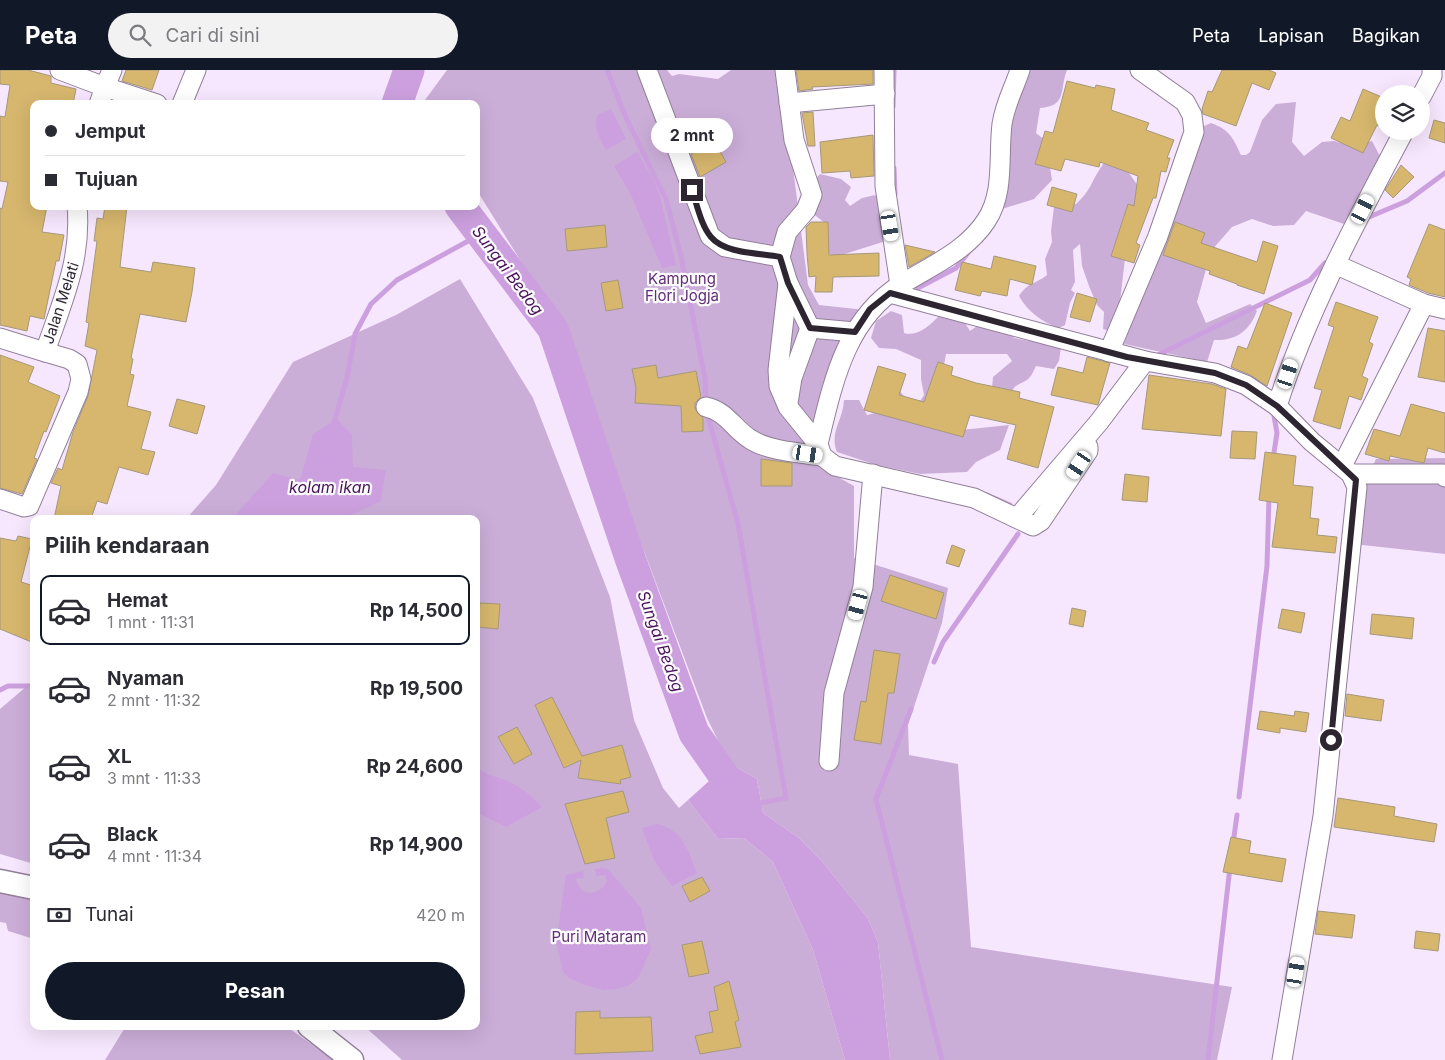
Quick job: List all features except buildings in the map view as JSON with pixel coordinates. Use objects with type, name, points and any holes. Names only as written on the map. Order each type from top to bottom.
[{"type":"main road","points":[[0,881],[30,887]]},
{"type":"main road","points":[[315,1030],[352,1060]]},
{"type":"street","points":[[60,70],[145,100]]},
{"type":"street","points":[[184,100],[196,70]]},
{"type":"street","points":[[647,70],[710,236],[725,247],[780,257]]},
{"type":"street","points":[[786,70],[794,140],[812,195],[806,210],[787,232],[780,257],[788,283],[810,328],[792,378],[788,407]]},
{"type":"street","points":[[884,70],[884,186],[895,289]]},
{"type":"street","points":[[820,450],[836,372],[855,332],[870,309],[895,289],[964,247],[987,220],[996,201],[1001,165],[1002,123],[1011,90],[1020,70]]},
{"type":"street","points":[[1109,352],[1158,236],[1194,132],[1192,115],[1186,102],[1140,70]]},
{"type":"street","points":[[1427,85],[1432,76],[1432,70]]},
{"type":"street","points":[[789,103],[885,94]]},
{"type":"street","points":[[1277,406],[1293,358],[1336,265],[1399,140]]},
{"type":"street","name":"Jalan Melati","points":[[0,338],[45,352],[76,257],[79,227],[77,210]]},
{"type":"street","points":[[1336,265],[1424,304],[1445,310]]},
{"type":"street","points":[[788,283],[778,370],[779,386],[788,407],[834,466],[974,498],[1017,518],[1083,441],[1146,361]]},
{"type":"street","points":[[895,289],[1109,352],[1146,361],[1215,373],[1246,385],[1277,406],[1312,442],[1347,470],[1357,488],[1323,816],[1282,1060]]},
{"type":"street","points":[[1347,470],[1424,304]]},
{"type":"street","points":[[810,328],[855,332]]},
{"type":"street","points":[[0,499],[24,507],[29,506],[78,392],[81,379],[77,364],[69,359],[45,352]]},
{"type":"street","points":[[706,407],[726,417],[750,440],[782,450],[820,450]]},
{"type":"street","points":[[1347,470],[1443,474],[1445,477]]},
{"type":"street","points":[[829,761],[834,693],[863,587],[873,474]]},
{"type":"green space","name":"Kampung Flori Jogja","points":[[447,70],[667,70],[672,76],[679,74],[718,79],[731,70],[778,70],[783,125],[793,168],[808,285],[819,305],[865,310],[812,448],[829,472],[854,486],[854,558],[948,588],[942,623],[908,725],[909,755],[958,764],[971,947],[1232,987],[1217,1060],[890,1060],[878,942],[867,917],[821,860],[798,837],[763,813],[757,779],[729,763],[707,718],[630,514],[568,337],[480,195],[480,100],[425,100]]},
{"type":"green space","points":[[1027,70],[1067,70],[1059,100],[1049,107],[1040,108],[1036,133],[1046,141],[1052,180],[1034,199],[1002,209],[1006,135]]},
{"type":"green space","points":[[1296,102],[1292,142],[1304,156],[1322,142],[1334,141],[1351,146],[1372,141],[1382,160],[1347,225],[1306,211],[1294,225],[1273,226],[1252,219],[1232,227],[1211,251],[1197,302],[1206,323],[1250,304],[1257,311],[1250,325],[1240,334],[1228,339],[1214,340],[1207,362],[1124,344],[1195,141],[1204,126],[1211,123],[1223,129],[1233,139],[1241,155],[1246,155],[1250,152],[1262,120],[1276,104]]},
{"type":"green space","points":[[1105,162],[1127,162],[1129,173],[1150,203],[1126,250],[1119,310],[1109,331],[1103,329],[1104,312],[1097,305],[1082,266],[1080,244],[1073,250],[1075,282],[1071,290],[1075,293],[1070,303],[1065,325],[1059,328],[1036,316],[1019,296],[1022,291],[1047,275],[1045,259],[1052,242],[1051,231],[1054,207],[1063,203],[1076,204],[1082,199]]},
{"type":"green space","points":[[820,174],[841,179],[851,187],[845,200],[850,206],[862,198],[875,195],[882,203],[886,241],[835,257],[826,252],[825,223],[811,212],[812,183]]},
{"type":"green space","name":"Puri Mataram","points":[[460,279],[533,398],[610,597],[634,720],[663,788],[679,808],[688,800],[718,839],[744,838],[773,862],[813,950],[845,1060],[402,1060],[368,1030],[480,1030],[480,515],[190,515],[216,485],[293,362],[396,315]]},
{"type":"green space","points":[[891,311],[902,315],[904,333],[918,332],[939,316],[962,318],[970,331],[983,322],[1005,328],[1014,338],[1061,347],[1059,361],[1054,369],[1036,366],[1030,377],[1016,386],[1011,395],[992,388],[993,377],[1012,361],[1007,354],[946,354],[936,410],[942,432],[1009,425],[1000,450],[976,462],[967,472],[920,474],[876,465],[837,452],[835,432],[844,400],[859,400],[867,415],[875,413],[898,389],[915,409],[924,395],[921,379],[921,360],[896,349],[879,348],[871,338],[876,321]]},
{"type":"green space","points":[[1445,458],[1445,554],[1353,544],[1357,500],[1376,459]]},
{"type":"green space","points":[[30,683],[30,863],[0,854],[0,709]]},
{"type":"green space","points":[[0,891],[30,897],[30,938],[8,931],[6,923],[0,922]]},
{"type":"green space","points":[[124,1030],[292,1030],[334,1060],[105,1060]]},
{"type":"water","points":[[611,109],[626,139],[606,150],[597,132],[596,123],[598,114]]},
{"type":"water","points":[[637,152],[653,179],[660,196],[676,265],[662,268],[630,193],[614,166]]},
{"type":"water","name":"kolam ikan","points":[[337,419],[352,434],[353,467],[386,470],[381,501],[351,515],[236,515],[273,473],[300,480],[313,434]]},
{"type":"water","points":[[729,763],[757,779],[763,813],[798,837],[821,860],[867,917],[878,942],[890,1060],[845,1060],[813,950],[773,862],[744,838],[718,839],[688,800]]},
{"type":"water","points":[[480,770],[518,787],[529,794],[542,807],[506,827],[480,814]]},
{"type":"water","points":[[657,824],[666,827],[679,836],[687,849],[697,873],[672,886],[654,860],[642,828]]},
{"type":"water","points":[[595,869],[608,869],[641,908],[651,949],[638,978],[628,986],[604,990],[569,978],[563,972],[556,943],[566,875],[583,871],[584,878],[576,879],[582,889],[590,893],[600,890],[607,881],[605,875],[596,876]]},
{"type":"waterway","name":"Sungai Bedog","points":[[398,100],[409,70]]},
{"type":"waterway","points":[[607,70],[626,118],[666,199],[681,256],[705,379],[706,405]]},
{"type":"waterway","points":[[893,107],[894,70]]},
{"type":"waterway","points":[[894,168],[895,194]]},
{"type":"waterway","points":[[1369,217],[1407,201],[1445,173]]},
{"type":"waterway","name":"Sungai Bedog","points":[[463,210],[553,329],[631,561],[694,733],[745,806]]},
{"type":"waterway","points":[[333,426],[347,378],[355,334],[371,304],[397,280],[481,234]]},
{"type":"waterway","points":[[918,288],[956,268],[971,249]]},
{"type":"waterway","points":[[1156,356],[1310,280],[1325,263]]},
{"type":"waterway","points":[[1273,410],[1277,433],[1273,459]]},
{"type":"waterway","points":[[707,413],[738,524],[786,798],[756,804]]},
{"type":"waterway","points":[[987,495],[1010,505]]},
{"type":"waterway","points":[[1239,797],[1267,566],[1269,497]]},
{"type":"waterway","points":[[934,662],[943,642],[1018,534]]},
{"type":"waterway","points":[[0,690],[8,686],[30,686]]},
{"type":"waterway","points":[[911,709],[876,799],[942,1060]]},
{"type":"waterway","points":[[1233,844],[1237,815]]},
{"type":"waterway","points":[[1208,1060],[1230,867]]},
{"type":"route","points":[[692,190],[705,226],[710,236],[717,242],[725,247],[780,257],[788,283],[810,328],[855,332],[870,309],[890,293],[1127,357],[1215,373],[1246,385],[1277,406],[1312,442],[1356,480],[1357,488],[1331,740]]}]
